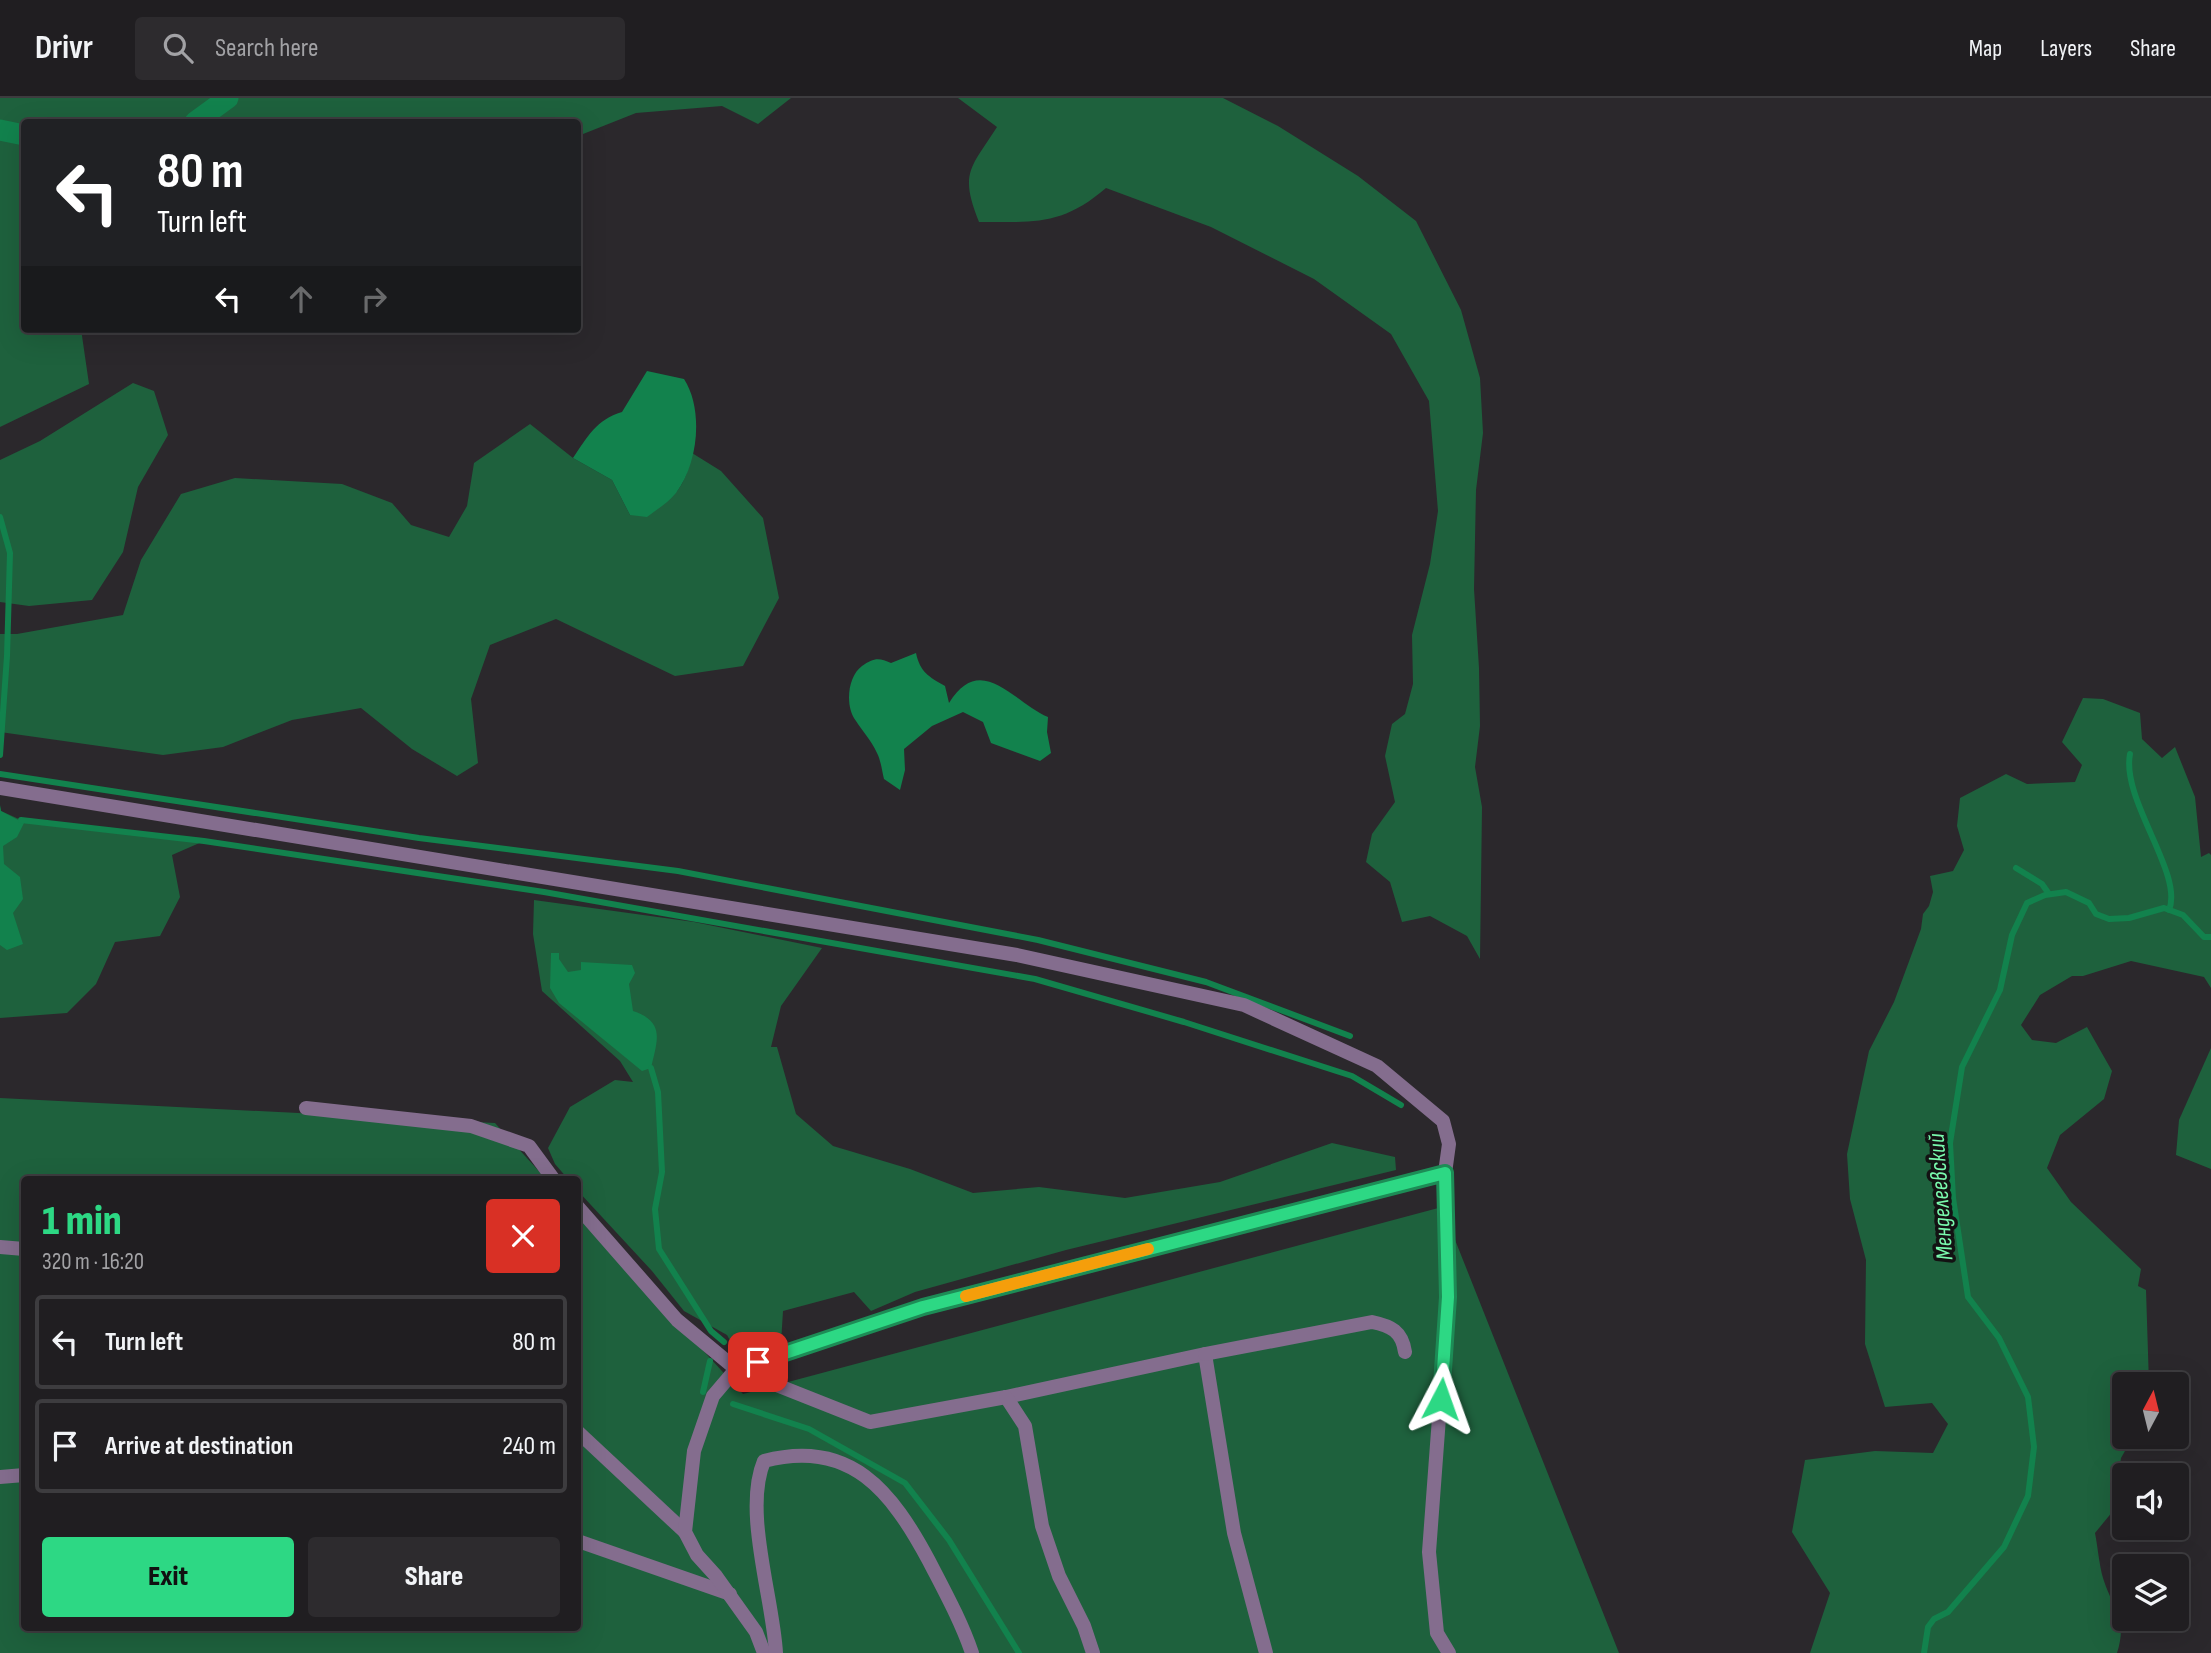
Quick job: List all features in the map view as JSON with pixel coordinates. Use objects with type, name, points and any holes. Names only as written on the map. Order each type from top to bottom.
[{"type":"street","points":[[0,788],[1017,955],[1244,1005],[1377,1066],[1443,1121],[1449,1144],[1445,1173],[1448,1297],[1429,1552],[1437,1633],[1449,1653]]},
{"type":"street","points":[[306,1108],[471,1126],[529,1146],[552,1176]]},
{"type":"street","points":[[685,1532],[694,1451],[713,1396],[736,1369],[923,1307],[1445,1173]]},
{"type":"street","points":[[581,1210],[677,1320],[736,1369],[870,1422],[1372,1322],[1389,1325],[1398,1332],[1405,1352]]},
{"type":"street","points":[[0,1247],[21,1249]]},
{"type":"street","points":[[1205,1354],[1234,1533],[1266,1653]]},
{"type":"street","points":[[1006,1397],[1025,1426],[1042,1526],[1059,1576],[1084,1626],[1093,1653]]},
{"type":"street","points":[[581,1436],[685,1532],[697,1555],[730,1594],[755,1632],[764,1653]]},
{"type":"street","points":[[776,1653],[757,1510],[758,1475],[764,1461],[790,1454],[836,1460],[877,1484],[906,1520],[960,1619],[972,1653]]},
{"type":"street","points":[[0,1477],[21,1475]]},
{"type":"street","points":[[581,1542],[730,1594]]},
{"type":"shaded area","points":[[0,98],[791,98],[758,124],[722,106],[636,113],[581,135],[581,119],[21,119],[21,333],[82,333],[89,384],[0,427]]},
{"type":"shaded area","points":[[958,98],[1223,98],[1278,126],[1358,176],[1416,221],[1461,310],[1480,378],[1483,433],[1476,490],[1474,589],[1480,726],[1475,767],[1482,807],[1480,959],[1467,936],[1430,916],[1402,922],[1390,882],[1366,862],[1372,834],[1395,802],[1385,756],[1392,724],[1405,714],[1413,684],[1412,635],[1430,564],[1438,511],[1429,401],[1391,334],[1314,279],[1211,227],[1106,188],[1075,209],[1047,219],[979,222],[969,181],[980,152],[997,127]]},
{"type":"shaded area","points":[[647,371],[684,379],[694,406],[696,437],[689,467],[676,493],[647,517],[630,515],[612,480],[573,458],[599,424],[622,412]]},
{"type":"shaded area","points":[[133,383],[154,391],[168,435],[138,487],[123,552],[92,600],[29,606],[0,602],[0,460],[40,441]]},
{"type":"shaded area","points":[[530,424],[573,458],[612,480],[630,515],[655,507],[673,496],[685,479],[692,453],[721,471],[763,518],[779,598],[743,666],[675,676],[556,619],[490,645],[471,699],[478,763],[457,776],[412,749],[361,708],[292,720],[223,747],[163,755],[0,732],[0,634],[17,634],[123,615],[141,560],[181,494],[235,478],[342,484],[392,503],[411,525],[449,537],[467,506],[474,463]]},
{"type":"shaded area","points":[[916,653],[926,673],[945,686],[949,703],[961,688],[973,681],[985,681],[1010,692],[1048,717],[1047,732],[1051,753],[1040,761],[991,743],[983,722],[963,712],[932,726],[904,749],[905,770],[900,790],[884,779],[877,753],[852,715],[849,692],[853,677],[869,661],[879,659],[891,663]]},
{"type":"shaded area","points":[[2083,698],[2103,699],[2140,713],[2142,739],[2162,758],[2175,747],[2195,797],[2201,857],[2209,853],[2211,855],[2211,988],[2204,977],[2131,961],[2083,976],[2072,976],[2040,995],[2021,1025],[2032,1040],[2056,1043],[2087,1027],[2112,1071],[2104,1099],[2060,1135],[2047,1168],[2071,1202],[2141,1269],[2138,1286],[2146,1290],[2149,1372],[2112,1372],[2112,1449],[2126,1449],[2120,1463],[2112,1463],[2112,1512],[2095,1533],[2100,1567],[2112,1600],[2112,1631],[2121,1631],[2117,1653],[1810,1653],[1830,1593],[1792,1532],[1805,1460],[1875,1451],[1933,1453],[1948,1424],[1932,1403],[1885,1407],[1865,1344],[1866,1260],[1850,1199],[1847,1154],[1869,1051],[1894,1002],[1921,929],[1923,914],[1929,906],[1933,892],[1930,876],[1953,871],[1964,850],[1957,826],[1960,798],[2006,774],[2027,784],[2075,782],[2082,765],[2062,742]]},
{"type":"shaded area","points":[[0,805],[1,811],[24,823],[17,837],[3,846],[4,864],[20,877],[23,899],[13,913],[23,944],[7,950],[0,945]]},
{"type":"shaded area","points":[[0,807],[1,811],[21,820],[204,841],[172,855],[180,897],[160,936],[115,942],[96,984],[67,1013],[0,1018]]},
{"type":"shaded area","points":[[534,900],[694,922],[822,948],[781,1006],[771,1047],[777,1047],[796,1114],[833,1146],[910,1169],[973,1193],[1039,1187],[1125,1198],[1220,1182],[1332,1143],[1395,1157],[1396,1170],[1066,1250],[915,1292],[871,1311],[854,1292],[783,1311],[781,1343],[740,1359],[727,1335],[684,1311],[652,1271],[581,1194],[581,1176],[565,1176],[555,1164],[548,1148],[570,1107],[615,1080],[633,1082],[620,1061],[542,991],[533,934]]},
{"type":"shaded area","points":[[551,953],[559,953],[559,959],[568,972],[581,970],[581,962],[632,965],[635,973],[629,984],[633,1011],[651,1021],[657,1034],[651,1068],[642,1071],[559,1003],[550,988]]},
{"type":"shaded area","points":[[2211,1048],[2211,1169],[2176,1155],[2179,1120]]},
{"type":"shaded area","points":[[0,1098],[495,1123],[543,1176],[21,1176],[21,1631],[581,1631],[581,1217],[743,1394],[1442,1207],[1619,1653],[0,1653]]},
{"type":"waterway","points":[[199,119],[228,98]]},
{"type":"waterway","points":[[0,130],[21,134]]},
{"type":"waterway","points":[[0,517],[10,553],[0,755]]},
{"type":"waterway","points":[[2130,754],[2134,793],[2168,877],[2171,895],[2169,910]]},
{"type":"waterway","points":[[0,774],[419,838],[678,871],[1038,940],[1206,982],[1350,1036]]},
{"type":"waterway","points":[[21,820],[204,841],[544,892],[1035,979],[1184,1022],[1352,1076],[1401,1105]]},
{"type":"waterway","points":[[2016,868],[2042,884],[2049,894]]},
{"type":"waterway","name":"Менделеевский","points":[[1924,1653],[1928,1627],[1934,1619],[1948,1612],[2004,1547],[2028,1496],[2034,1447],[2028,1397],[1999,1338],[1968,1297],[1953,1198],[1950,1143],[1962,1067],[2000,990],[2012,935],[2027,903],[2045,895],[2066,892],[2089,903],[2096,914],[2109,919],[2129,918],[2164,908],[2183,915],[2204,937],[2211,937]]},
{"type":"waterway","points":[[651,1068],[658,1092],[662,1172],[655,1209],[659,1249],[711,1331],[724,1342]]},
{"type":"waterway","points":[[703,1392],[710,1361]]},
{"type":"waterway","points":[[733,1404],[809,1429],[905,1483],[949,1540],[1019,1653]]},
{"type":"slow traffic","points":[[966,1296],[1148,1249]]},
{"type":"route","points":[[758,1362],[923,1307],[1445,1173],[1448,1297],[1441,1399]]}]
